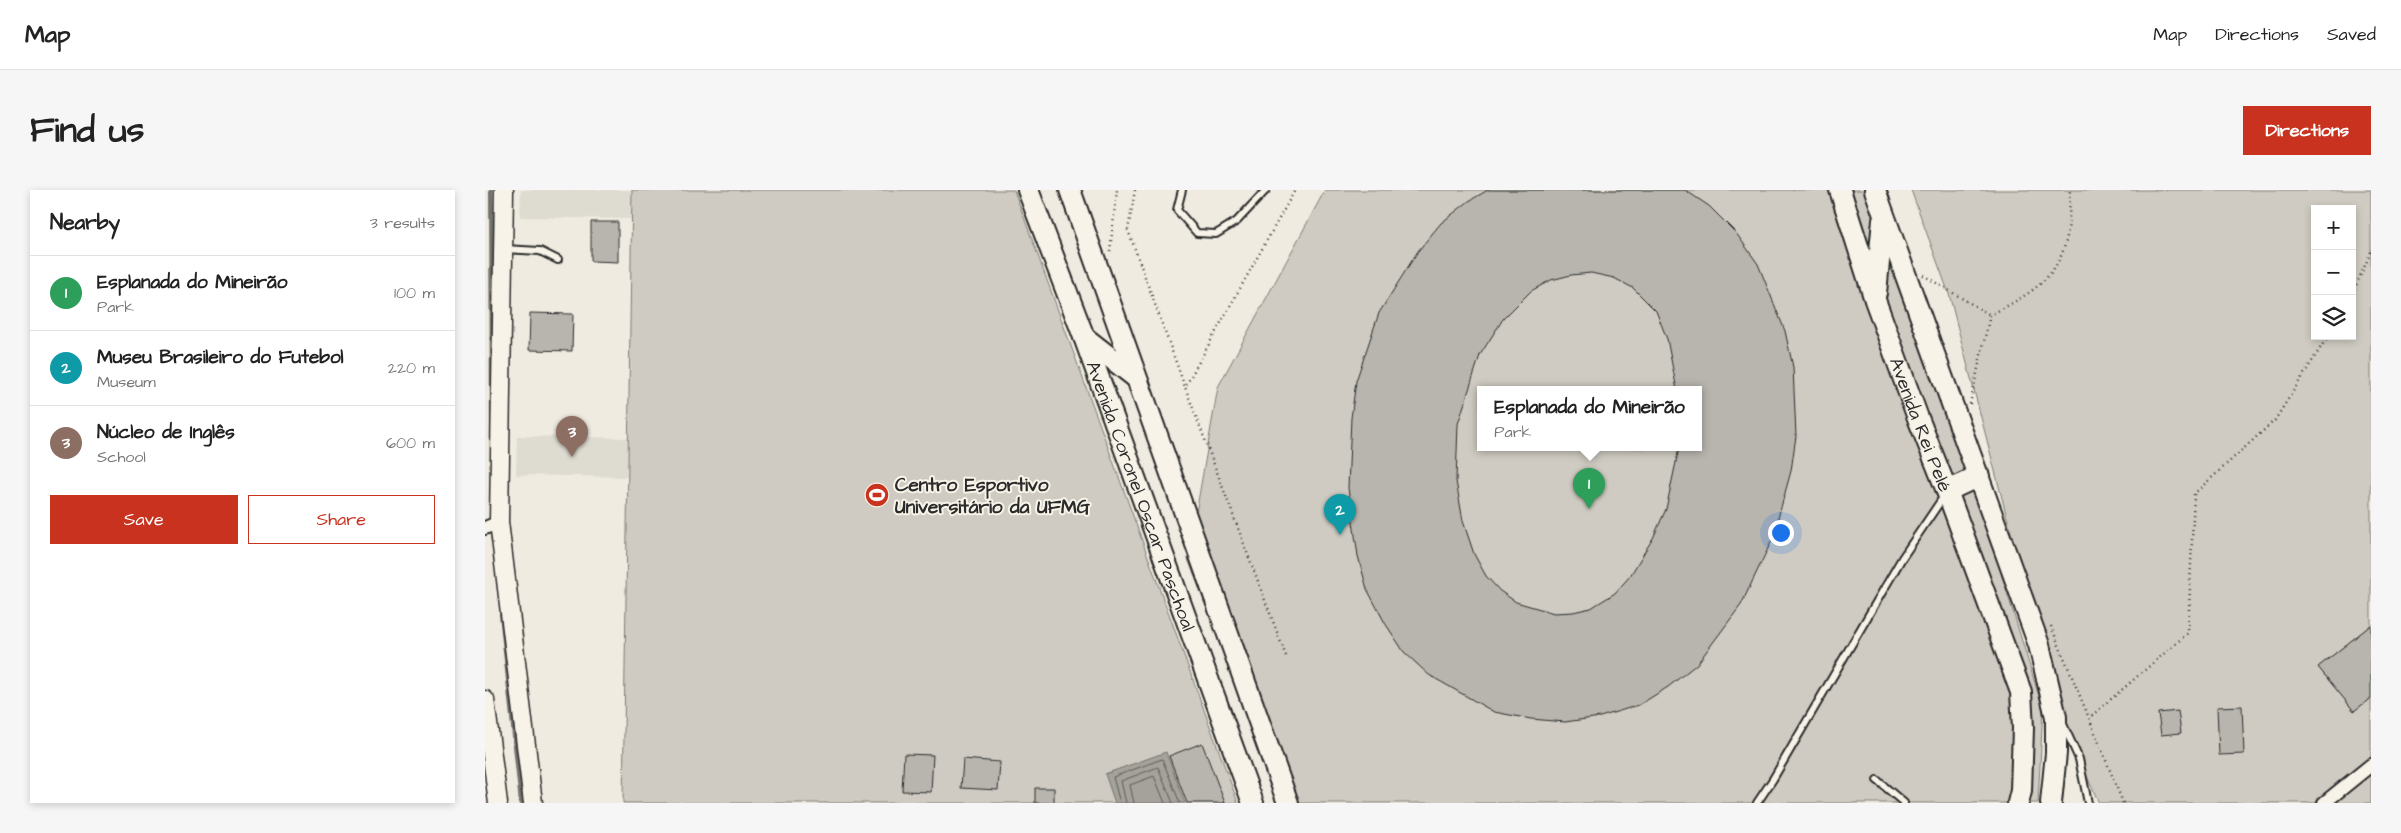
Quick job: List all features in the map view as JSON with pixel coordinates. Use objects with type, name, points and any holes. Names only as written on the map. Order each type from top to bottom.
[{"type":"main road","name":"Avenida Coronel Oscar Paschoal","points":[[1028,190],[1084,337],[1254,803]]},
{"type":"main road","name":"Avenida Coronel Oscar Paschoal","points":[[1070,190],[1135,378],[1288,803]]},
{"type":"main road","name":"Avenida Rei Pelé","points":[[1840,190],[1875,300],[1917,418],[1947,490],[2021,692],[2023,728],[2021,791],[2018,803]]},
{"type":"main road","name":"Avenida Rei Pelé","points":[[1875,190],[2039,645],[2054,706],[2056,753],[2051,803]]},
{"type":"main road","points":[[1875,300],[1884,216]]},
{"type":"main road","points":[[1084,337],[1135,378]]},
{"type":"main road","points":[[1947,490],[1979,476]]},
{"type":"main road","points":[[1254,803],[1276,770]]},
{"type":"street","points":[[504,190],[492,525],[533,803]]},
{"type":"street","points":[[485,700],[487,732],[498,803]]},
{"type":"street","points":[[2324,803],[2371,765]]},
{"type":"lane","points":[[1183,190],[1177,210],[1197,233],[1216,234],[1237,222],[1265,190]]},
{"type":"lane","points":[[503,249],[540,251],[558,260]]},
{"type":"lane","points":[[1757,803],[1773,779],[1902,558],[1941,503],[1947,490]]},
{"type":"lane","points":[[2054,706],[2079,759],[2088,803]]},
{"type":"lane","points":[[1877,780],[1904,803]]},
{"type":"path","points":[[1110,255],[1117,190]]},
{"type":"path","points":[[1135,190],[1128,230],[1286,656]]},
{"type":"path","points":[[1185,387],[1295,190]]},
{"type":"path","points":[[1969,409],[1990,315],[2030,294],[2059,263],[2068,236],[2070,190]]},
{"type":"path","points":[[2356,285],[2371,252]]},
{"type":"path","points":[[1919,273],[1990,315]]},
{"type":"path","points":[[2089,718],[2188,633],[2194,494],[2275,420],[2325,340]]},
{"type":"path","points":[[2048,618],[2123,803]]},
{"type":"shaded area","points":[[521,190],[632,190],[632,219],[520,217]]},
{"type":"shaded area","name":"Centro Esportivo Universitário da UFMG","points":[[632,190],[1014,190],[1238,803],[623,803]]},
{"type":"shaded area","points":[[1325,190],[1870,190],[1966,459],[2043,709],[2038,803],[1282,803],[1188,559],[1218,387]]},
{"type":"shaded area","points":[[1911,190],[2371,190],[2371,625],[2318,667],[2354,711],[2371,698],[2371,803],[2099,803],[2079,759],[2050,683],[1949,294]]},
{"type":"shaded area","points":[[517,436],[628,438],[628,477],[516,475]]},
{"type":"water","points":[[1166,752],[1185,803],[1115,803],[1105,774]]},
{"type":"building","points":[[1488,190],[1685,190],[1709,206],[1736,233],[1758,264],[1785,331],[1793,367],[1796,436],[1791,471],[1772,540],[1741,605],[1697,664],[1668,687],[1639,705],[1600,717],[1565,722],[1531,719],[1494,712],[1429,675],[1404,652],[1385,623],[1367,589],[1358,556],[1348,488],[1351,418],[1356,381],[1379,313],[1418,251],[1441,223],[1469,201]]},
{"type":"building","points":[[591,222],[618,222],[618,262],[591,261]]},
{"type":"building","points":[[530,313],[573,314],[572,351],[529,350]]},
{"type":"building","points":[[2371,625],[2371,698],[2354,711],[2318,667]]},
{"type":"building","points":[[2242,706],[2244,754],[2219,755],[2217,707]]},
{"type":"building","points":[[2178,711],[2181,733],[2161,735],[2158,713]]},
{"type":"building","points":[[1202,743],[1225,803],[1187,803],[1169,756]]},
{"type":"building","points":[[904,754],[933,755],[931,792],[902,791]]},
{"type":"building","points":[[963,759],[1000,762],[998,790],[961,788]]},
{"type":"building","points":[[1035,788],[1054,788],[1054,803],[1035,803]]},
{"type":"waterway","points":[[491,190],[492,442]]},
{"type":"waterway","points":[[501,614],[521,803]]},
{"type":"place","name":"Núcleo de Inglês","points":[[572,457]]},
{"type":"place","name":"Centro Esportivo Universitário da UFMG","points":[[877,495]]},
{"type":"place","name":"Esplanada do Mineirão","points":[[1589,509]]},
{"type":"place","name":"Museu Brasileiro do Futebol","points":[[1340,535]]}]
